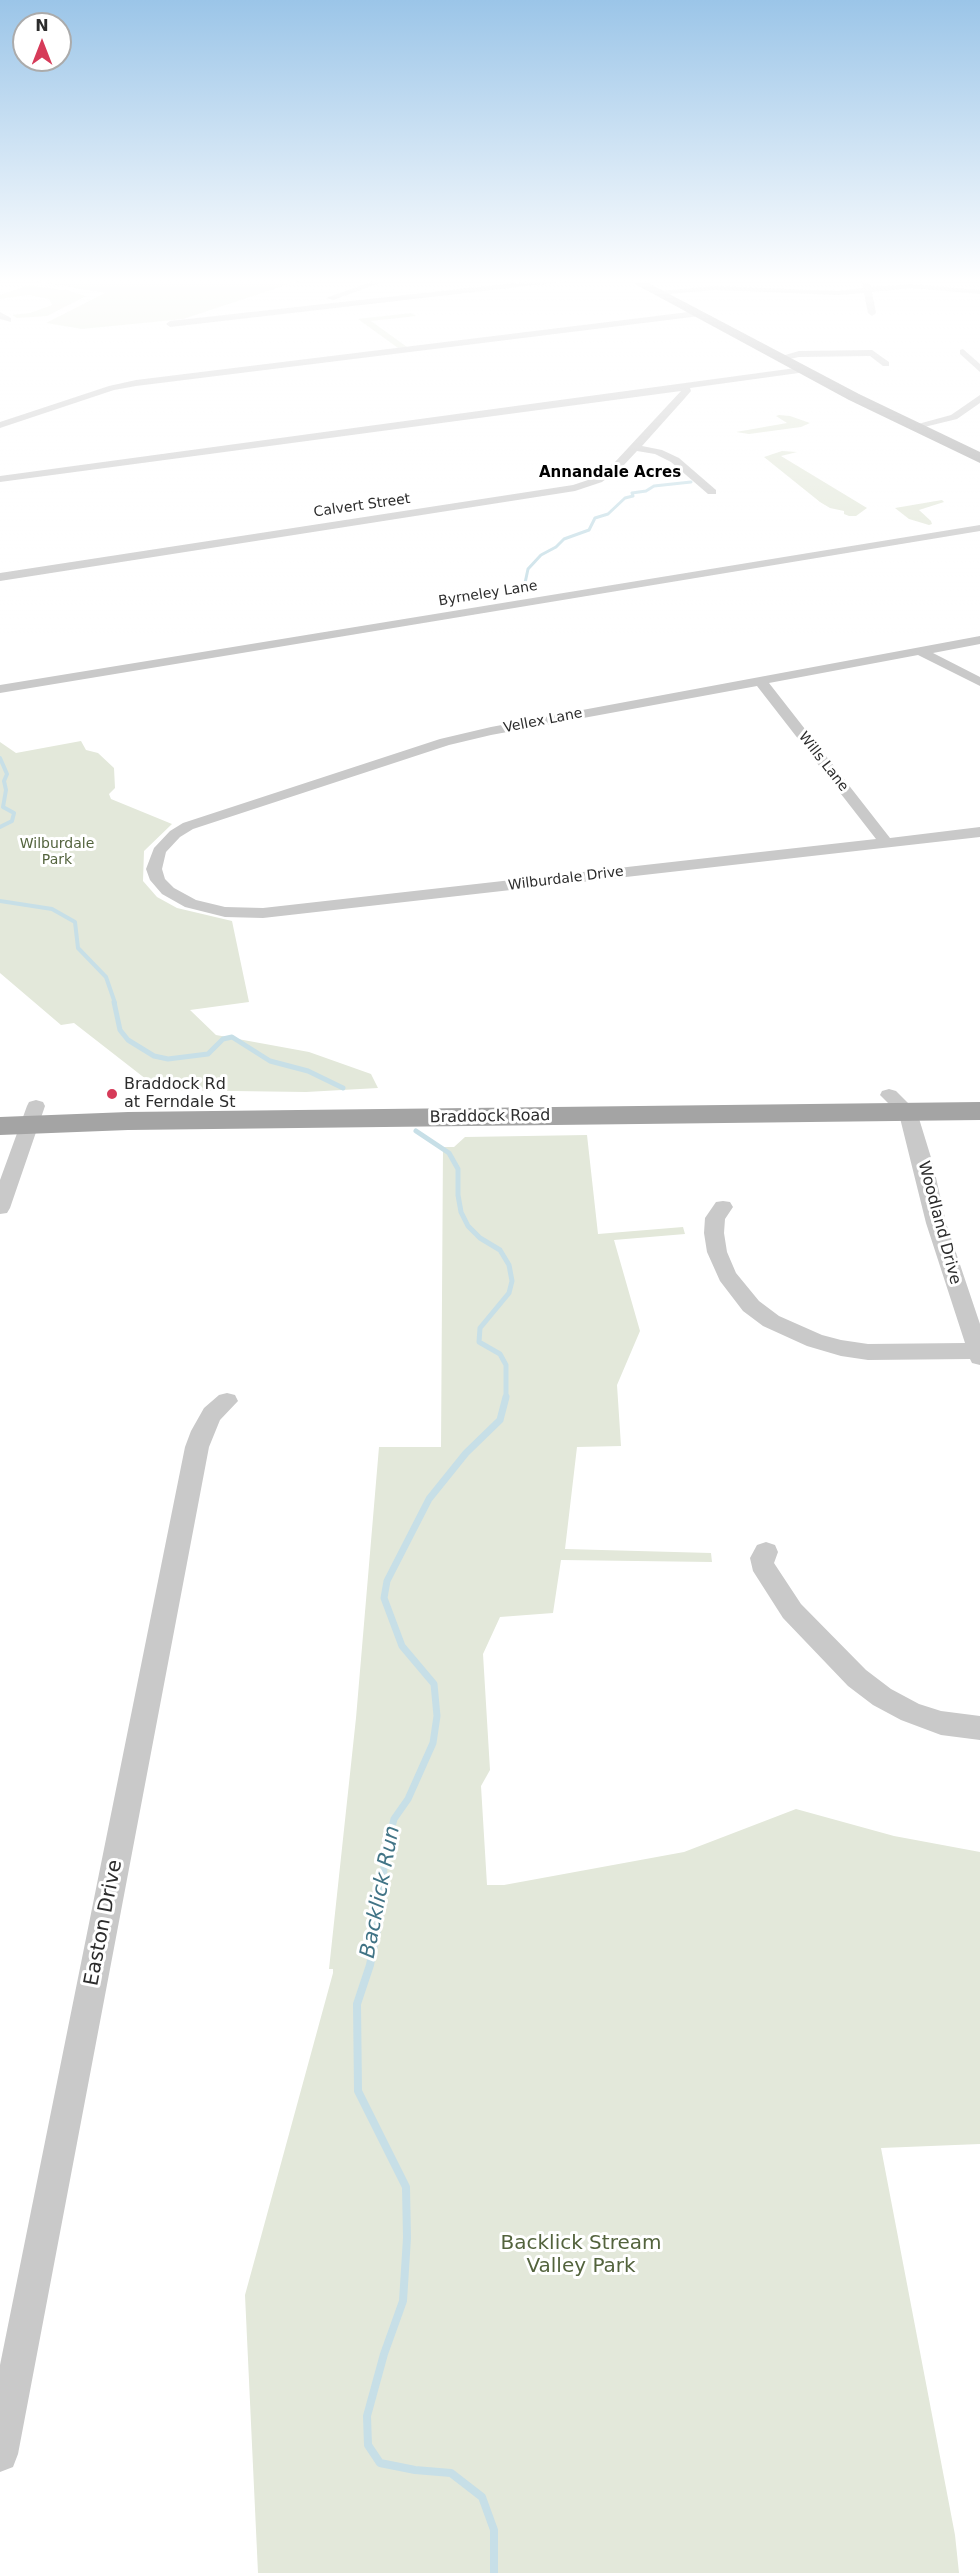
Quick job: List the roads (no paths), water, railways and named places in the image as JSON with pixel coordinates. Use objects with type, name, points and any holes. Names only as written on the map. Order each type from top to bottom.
[{"type":"main road","points":[[857,398],[912,427],[980,458]]},
{"type":"main road","name":"Braddock Road","points":[[0,1108],[33,1115],[898,1103],[980,1093]]},
{"type":"main road","name":"Braddock Road","points":[[898,1103],[980,1111]]},
{"type":"main road","name":"Braddock Road","points":[[0,1126],[33,1115]]},
{"type":"street","points":[[0,425],[82,398]]},
{"type":"street","points":[[0,479],[595,398]]},
{"type":"street","name":"Calvert Street","points":[[0,576],[562,491],[588,484],[607,474],[680,398]]},
{"type":"street","points":[[912,427],[954,417],[980,398]]},
{"type":"street","points":[[634,447],[658,452],[675,460],[712,492]]},
{"type":"street","name":"Byrneley Lane","points":[[0,689],[980,528]]},
{"type":"street","name":"Vellex Lane","points":[[160,883],[154,869],[159,851],[175,834],[198,822],[457,738],[980,640]]},
{"type":"street","points":[[920,651],[980,682]]},
{"type":"street","name":"Wills Lane","points":[[760,681],[886,843]]},
{"type":"street","name":"Wilburdale Drive","points":[[160,883],[178,898],[207,909],[263,913],[980,832]]},
{"type":"street","name":"Woodland Drive","points":[[898,1103],[923,1164],[936,1223],[979,1354]]},
{"type":"street","points":[[0,1208],[33,1115]]},
{"type":"street","points":[[723,1207],[715,1218],[714,1233],[717,1251],[727,1276],[751,1306],[771,1321],[815,1341],[841,1348],[868,1352],[979,1354]]},
{"type":"street","name":"Easton Drive","points":[[1,2442],[197,1447],[202,1431],[212,1414],[226,1401]]},
{"type":"street","points":[[766,1552],[762,1558],[762,1564],[792,1611],[857,1678],[882,1697],[910,1712],[941,1723],[980,1728]]},
{"type":"waterway","points":[[520,594],[519,588],[525,583],[528,569],[541,555],[556,547],[564,539],[589,530],[595,518],[608,514],[625,498],[633,496],[632,493],[646,491],[654,486],[691,482]]},
{"type":"waterway","name":"Backlick Run","points":[[0,758],[7,774],[4,781],[6,790],[3,807],[14,813],[12,821],[0,827]]},
{"type":"waterway","name":"Backlick Run","points":[[0,901],[52,909],[75,922],[78,948],[106,977],[115,1003]]},
{"type":"waterway","name":"Backlick Run","points":[[114,1002],[120,1030],[128,1040],[154,1056],[168,1059],[208,1054],[223,1039],[232,1037],[270,1061],[308,1071],[343,1088]]},
{"type":"waterway","name":"Backlick Run","points":[[416,1131],[449,1153],[458,1169],[458,1195],[461,1212],[468,1226],[480,1238],[500,1250],[509,1265],[512,1281],[509,1293],[480,1328],[479,1342],[500,1354],[506,1365],[506,1397]]},
{"type":"waterway","name":"Backlick Run","points":[[381,1911],[385,1853],[394,1819],[408,1799],[433,1743],[437,1716],[434,1684],[402,1646],[384,1598],[387,1581],[429,1499],[466,1453],[500,1420],[506,1397]]},
{"type":"waterway","name":"Backlick Run","points":[[381,1909],[370,1965],[357,2004],[358,2091],[406,2187],[407,2238],[403,2301],[384,2354],[367,2416],[368,2445],[380,2463],[415,2470],[451,2473],[482,2497],[494,2530],[494,2573]]},
{"type":"place","name":"Braddock Rd at Ferndale St","points":[[112,1094]]},
{"type":"district","name":"Annandale Acres","points":[[610,473]]},
{"type":"park label","name":"Wilburdale Park","points":[[57,852]]},
{"type":"park label","name":"Backlick Stream Valley Park","points":[[581,2256]]}]
